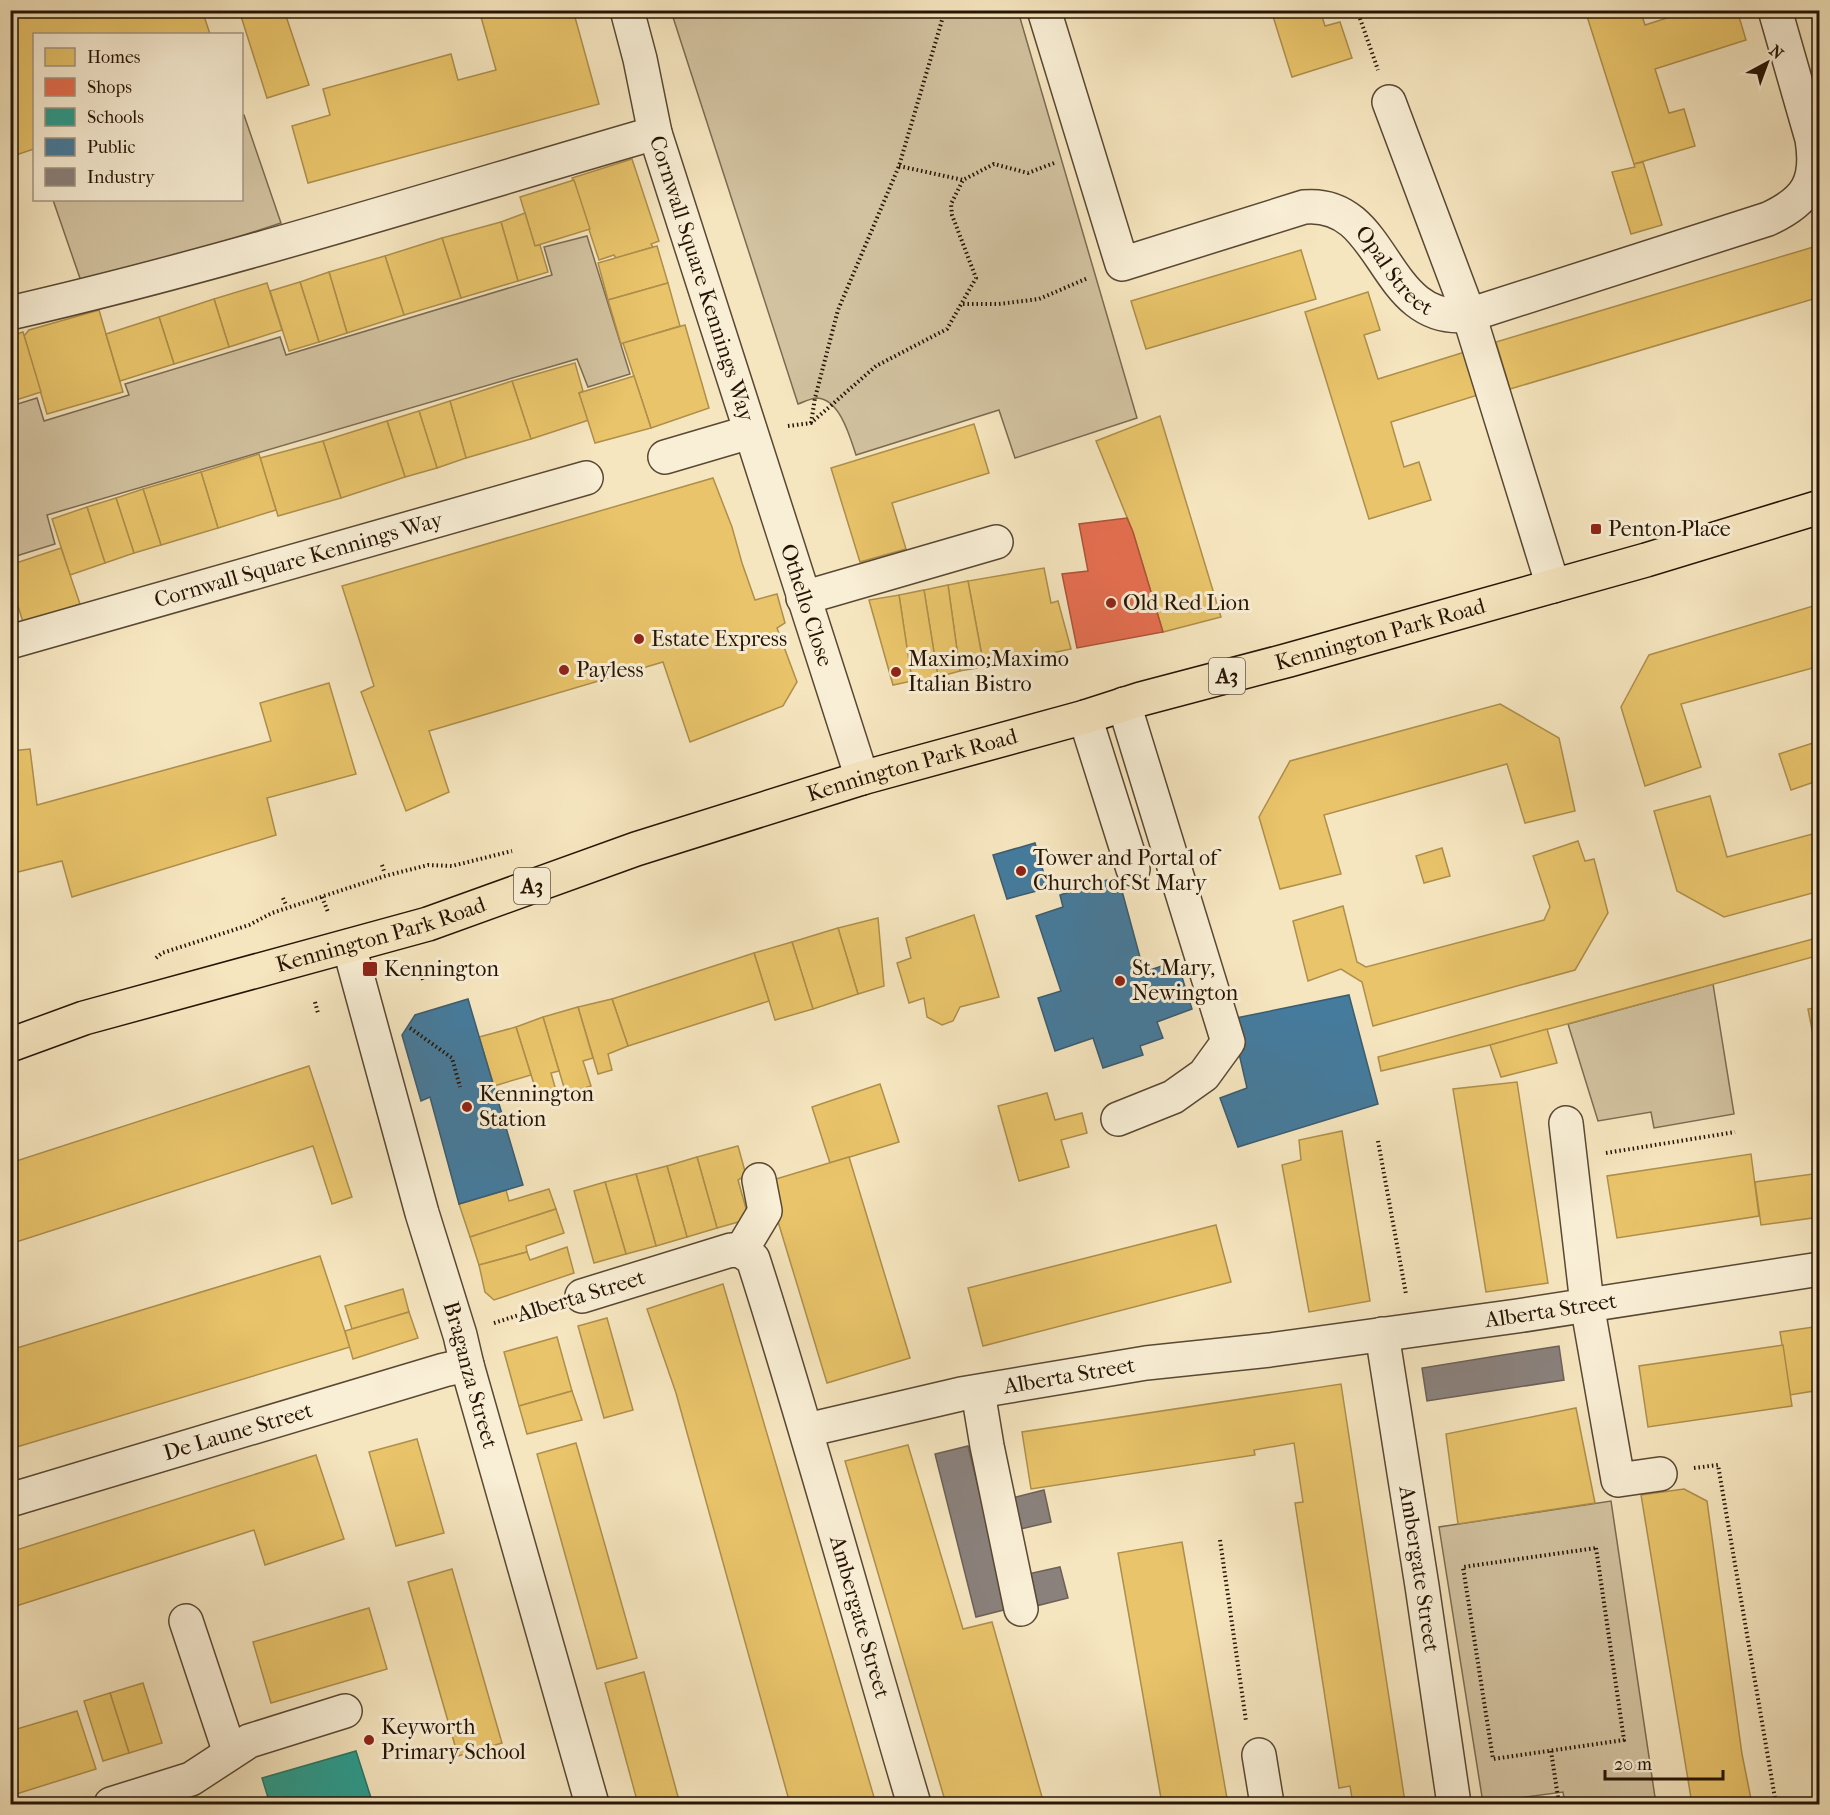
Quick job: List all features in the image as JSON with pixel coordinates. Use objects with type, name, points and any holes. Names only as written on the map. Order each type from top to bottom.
[{"type":"highway","name":"Kennington Park Road","points":[[10,1044],[84,1018],[428,924],[636,849],[862,778],[1646,560],[1820,507]]},
{"type":"street","points":[[627,10],[655,133]]},
{"type":"street","points":[[1044,10],[1089,150],[1122,264]]},
{"type":"street","name":"Opal Street","points":[[1122,264],[1304,207],[1331,208],[1357,226],[1409,295],[1419,304],[1441,315],[1455,316],[1468,315],[1768,219],[1793,206],[1809,188],[1814,175],[1815,159],[1812,139],[1775,10]]},
{"type":"street","points":[[1389,102],[1468,315],[1553,586]]},
{"type":"street","name":"Cornwall Square Kennings Way","points":[[10,313],[276,243],[655,133],[750,432],[665,457]]},
{"type":"street","name":"Othello Close","points":[[750,432],[862,778]]},
{"type":"street","name":"Cornwall Square Kennings Way","points":[[10,642],[586,478]]},
{"type":"street","points":[[803,598],[996,542]]},
{"type":"street","points":[[1118,1119],[1173,1097],[1204,1075],[1228,1042],[1124,704]]},
{"type":"street","points":[[1085,717],[1133,868]]},
{"type":"street","name":"Braganza Street","points":[[349,946],[422,1213],[592,1804]]},
{"type":"street","points":[[1566,1123],[1587,1304],[1618,1480],[1660,1474]]},
{"type":"street","points":[[759,1180],[765,1211],[741,1251],[753,1258],[807,1430]]},
{"type":"street","name":"Alberta Street","points":[[582,1296],[731,1250],[741,1251]]},
{"type":"street","name":"Alberta Street","points":[[807,1430],[961,1394],[1146,1364],[1270,1350],[1820,1269]]},
{"type":"street","name":"Ambergate Street","points":[[1396,1332],[1424,1598],[1454,1804]]},
{"type":"street","name":"De Laune Street","points":[[10,1500],[444,1370],[463,1350]]},
{"type":"street","points":[[978,1392],[1021,1609]]},
{"type":"street","name":"Ambergate Street","points":[[807,1430],[864,1639],[914,1804]]},
{"type":"street","points":[[186,1621],[230,1753]]},
{"type":"street","points":[[111,1804],[191,1779],[249,1741],[345,1710]]},
{"type":"street","points":[[1259,1755],[1267,1804]]},
{"type":"path","points":[[945,10],[899,166],[838,310],[815,398],[811,423],[876,366],[947,329],[976,278],[952,215],[951,204],[963,180],[994,164],[1028,173],[1089,150]]},
{"type":"path","points":[[1357,10],[1389,102]]},
{"type":"path","points":[[899,166],[963,180]]},
{"type":"path","points":[[962,304],[999,304],[1039,299],[1122,264]]},
{"type":"path","points":[[153,961],[162,953],[249,925],[272,914],[386,876],[428,865],[452,866],[520,849]]},
{"type":"path","points":[[382,865],[384,872]]},
{"type":"path","points":[[283,898],[286,904]]},
{"type":"path","points":[[419,970],[424,982]]},
{"type":"path","points":[[315,1002],[318,1013]]},
{"type":"path","points":[[364,1004],[408,1026],[452,1058],[460,1087]]},
{"type":"path","points":[[1569,1159],[1735,1132]]},
{"type":"path","points":[[1378,1141],[1396,1332]]},
{"type":"path","name":"Alberta Street","points":[[463,1350],[582,1296]]},
{"type":"path","points":[[1660,1474],[1718,1465],[1776,1804]]},
{"type":"path","points":[[1220,1540],[1250,1754],[1259,1755]]},
{"type":"path","points":[[1596,1548],[1624,1740],[1551,1751],[1493,1759],[1463,1567],[1596,1548]]},
{"type":"path","points":[[1551,1751],[1558,1804]]},
{"type":"shaded area","points":[[671,11],[1018,11],[1137,418],[1015,458],[999,410],[856,455],[843,420],[832,405],[817,398],[798,404]]},
{"type":"shaded area","points":[[244,115],[281,223],[83,287],[53,201],[243,201]]},
{"type":"shaded area","points":[[587,236],[630,374],[588,387],[577,359],[47,515],[55,544],[13,557],[10,548],[11,406],[37,398],[44,421],[129,395],[125,384],[280,337],[286,355],[552,275],[544,247]]},
{"type":"shaded area","points":[[1713,984],[1734,1114],[1654,1128],[1651,1112],[1598,1121],[1568,1024]]},
{"type":"shaded area","points":[[1611,1501],[1656,1804],[1565,1804],[1563,1792],[1483,1803],[1439,1527]]},
{"type":"building: Homes","points":[[10,10],[202,10],[210,33],[33,33],[33,149],[10,157]]},
{"type":"building: Homes","points":[[239,10],[284,10],[309,85],[267,98]]},
{"type":"building: Homes","points":[[479,10],[573,10],[599,104],[308,183],[292,126],[330,115],[323,89],[451,54],[458,80],[496,70]]},
{"type":"building: Homes","points":[[1271,10],[1320,10],[1325,26],[1340,22],[1352,58],[1292,77]]},
{"type":"building: Homes","points":[[1585,10],[1640,10],[1645,25],[1692,10],[1737,10],[1746,40],[1655,69],[1669,113],[1684,109],[1695,146],[1634,164]]},
{"type":"building: Homes","points":[[632,159],[659,241],[651,244],[653,247],[616,258],[614,255],[599,260],[572,178]]},
{"type":"building: Homes","points":[[1643,162],[1662,225],[1631,234],[1612,172],[1635,167],[1634,164]]},
{"type":"building: Homes","points":[[574,180],[590,229],[535,246],[520,197]]},
{"type":"building: Homes","points":[[525,213],[535,246],[540,245],[548,272],[518,281],[501,222]]},
{"type":"building: Homes","points":[[501,222],[518,281],[461,298],[442,238]]},
{"type":"building: Homes","points":[[442,238],[461,298],[404,315],[385,256]]},
{"type":"building: Homes","points":[[1820,245],[1820,297],[1510,389],[1496,342]]},
{"type":"building: Homes","points":[[657,246],[668,283],[608,300],[598,263]]},
{"type":"building: Homes","points":[[1301,250],[1316,299],[1146,349],[1131,301]]},
{"type":"building: Homes","points":[[385,256],[404,315],[347,333],[329,272]]},
{"type":"building: Homes","points":[[329,272],[347,333],[319,342],[300,282]]},
{"type":"building: Homes","points":[[300,282],[319,342],[289,351],[270,291]]},
{"type":"building: Homes","points":[[267,283],[282,330],[229,347],[214,299]]},
{"type":"building: Homes","points":[[668,283],[680,326],[621,344],[608,300]]},
{"type":"building: Homes","points":[[1368,292],[1380,330],[1364,335],[1378,379],[1468,351],[1481,394],[1391,422],[1404,467],[1419,462],[1431,500],[1369,519],[1305,312]]},
{"type":"building: Homes","points":[[214,299],[229,347],[174,364],[159,317]]},
{"type":"building: Homes","points":[[99,310],[123,392],[47,414],[24,336],[29,330]]},
{"type":"building: Homes","points":[[159,317],[174,364],[120,381],[106,334]]},
{"type":"building: Homes","points":[[685,325],[709,408],[651,428],[623,343]]},
{"type":"building: Homes","points":[[23,332],[41,392],[10,402],[10,336]]},
{"type":"building: Homes","points":[[575,363],[583,391],[579,393],[589,420],[531,439],[512,381]]},
{"type":"building: Homes","points":[[634,376],[651,428],[595,443],[579,393]]},
{"type":"building: Homes","points":[[512,381],[531,439],[466,458],[450,401]]},
{"type":"building: Homes","points":[[450,401],[466,458],[437,468],[419,411]]},
{"type":"building: Homes","points":[[419,411],[437,468],[405,477],[387,421]]},
{"type":"building: Homes","points":[[1160,416],[1221,617],[1163,632],[1133,532],[1096,441]]},
{"type":"building: Homes","points":[[387,421],[405,477],[341,498],[323,441]]},
{"type":"building: Homes","points":[[974,424],[989,473],[892,503],[906,549],[860,562],[831,468]]},
{"type":"building: Homes","points":[[323,441],[341,498],[278,516],[260,458]]},
{"type":"building: Homes","points":[[259,454],[276,510],[218,528],[201,472]]},
{"type":"building: Homes","points":[[201,472],[218,528],[161,545],[143,489]]},
{"type":"building: Homes","points":[[713,478],[732,527],[755,600],[777,594],[785,623],[777,628],[797,682],[783,706],[690,742],[663,662],[429,731],[449,792],[406,811],[361,692],[374,686],[342,586]]},
{"type":"building: Homes","points":[[143,489],[161,545],[134,553],[116,498]]},
{"type":"building: Homes","points":[[116,498],[134,553],[105,563],[87,507]]},
{"type":"building: Homes","points":[[87,507],[105,563],[70,575],[52,519]]},
{"type":"building: Homes","points":[[61,548],[80,604],[23,622],[10,581],[10,565]]},
{"type":"building: Homes","points":[[1044,568],[1051,603],[1058,601],[1071,649],[984,667],[968,581]]},
{"type":"building: Homes","points":[[968,581],[984,667],[960,671],[948,585]]},
{"type":"building: Homes","points":[[948,585],[960,671],[938,677],[924,590]]},
{"type":"building: Homes","points":[[924,590],[938,677],[912,681],[899,595]]},
{"type":"building: Homes","points":[[899,595],[912,681],[893,685],[869,600]]},
{"type":"building: Homes","points":[[1820,604],[1820,666],[1681,704],[1701,767],[1645,786],[1621,707],[1649,655]]},
{"type":"building: Homes","points":[[329,683],[356,774],[267,798],[276,835],[72,897],[62,861],[10,874],[10,751],[30,749],[37,805],[271,741],[260,703]]},
{"type":"building: Homes","points":[[1500,704],[1559,738],[1575,811],[1525,823],[1507,764],[1324,815],[1341,874],[1280,889],[1259,817],[1290,761]]},
{"type":"building: Homes","points":[[1819,741],[1820,780],[1791,790],[1779,754]]},
{"type":"building: Homes","points":[[1710,796],[1727,857],[1820,832],[1820,891],[1724,917],[1677,891],[1654,811]]},
{"type":"building: Homes","points":[[1578,841],[1585,861],[1594,859],[1608,913],[1575,970],[1373,1026],[1362,982],[1341,969],[1308,981],[1293,921],[1343,906],[1357,962],[1366,967],[1544,920],[1550,907],[1533,856]]},
{"type":"building: Homes","points":[[1442,848],[1450,876],[1424,883],[1416,856]]},
{"type":"building: Homes","points":[[974,915],[999,997],[960,1007],[953,1021],[942,1025],[927,1017],[924,998],[909,1003],[897,963],[911,958],[906,938]]},
{"type":"building: Homes","points":[[878,918],[884,986],[858,994],[838,928]]},
{"type":"building: Homes","points":[[838,928],[858,994],[813,1009],[792,942]]},
{"type":"building: Homes","points":[[1820,937],[1820,955],[1490,1045],[1381,1071],[1378,1057]]},
{"type":"building: Homes","points":[[792,942],[813,1009],[775,1020],[754,953]]},
{"type":"building: Homes","points":[[754,953],[769,1001],[628,1046],[612,999]]},
{"type":"building: Homes","points":[[612,999],[628,1046],[608,1054],[612,1070],[598,1074],[578,1007]]},
{"type":"building: Homes","points":[[578,1007],[593,1058],[583,1061],[591,1086],[566,1094],[543,1017]]},
{"type":"building: Homes","points":[[1820,1007],[1820,1071],[1808,1009]]},
{"type":"building: Homes","points":[[543,1017],[559,1071],[551,1073],[557,1094],[539,1100],[516,1027]]},
{"type":"building: Homes","points":[[516,1027],[531,1075],[494,1086],[479,1037]]},
{"type":"building: Homes","points":[[1547,1029],[1557,1063],[1501,1077],[1490,1045]]},
{"type":"building: Homes","points":[[309,1066],[352,1197],[332,1204],[313,1146],[10,1244],[10,1163]]},
{"type":"building: Homes","points":[[1517,1082],[1548,1283],[1486,1292],[1453,1089]]},
{"type":"building: Homes","points":[[880,1084],[899,1142],[830,1163],[812,1107]]},
{"type":"building: Homes","points":[[1047,1093],[1055,1120],[1082,1113],[1087,1133],[1061,1140],[1069,1167],[1019,1181],[998,1106]]},
{"type":"building: Homes","points":[[1342,1131],[1370,1301],[1309,1312],[1282,1165],[1301,1160],[1299,1140]]},
{"type":"building: Homes","points":[[738,1146],[746,1175],[738,1180],[749,1219],[717,1228],[697,1157]]},
{"type":"building: Homes","points":[[1751,1154],[1759,1216],[1617,1238],[1607,1176]]},
{"type":"building: Homes","points":[[697,1157],[717,1228],[687,1237],[667,1166]]},
{"type":"building: Homes","points":[[849,1157],[910,1358],[827,1383],[766,1182]]},
{"type":"building: Homes","points":[[667,1166],[687,1237],[656,1246],[636,1174]]},
{"type":"building: Homes","points":[[1820,1173],[1820,1217],[1761,1225],[1755,1182]]},
{"type":"building: Homes","points":[[636,1174],[656,1246],[626,1254],[605,1182]]},
{"type":"building: Homes","points":[[605,1182],[626,1254],[594,1263],[574,1191]]},
{"type":"building: Homes","points":[[549,1189],[556,1209],[470,1237],[459,1204],[506,1190],[509,1201]]},
{"type":"building: Homes","points":[[556,1209],[564,1233],[526,1246],[527,1252],[479,1265],[470,1237]]},
{"type":"building: Homes","points":[[1216,1225],[1231,1282],[983,1346],[968,1288]]},
{"type":"building: Homes","points":[[567,1247],[574,1273],[494,1300],[485,1292],[479,1265],[527,1252],[530,1260]]},
{"type":"building: Homes","points":[[320,1256],[350,1347],[10,1449],[10,1350]]},
{"type":"building: Homes","points":[[723,1284],[876,1804],[790,1804],[676,1393],[647,1309]]},
{"type":"building: Homes","points":[[403,1289],[409,1312],[352,1329],[345,1306]]},
{"type":"building: Homes","points":[[409,1312],[418,1338],[353,1359],[345,1331]]},
{"type":"building: Homes","points":[[607,1318],[633,1410],[604,1418],[578,1326]]},
{"type":"building: Homes","points":[[1820,1326],[1820,1390],[1790,1395],[1780,1332]]},
{"type":"building: Homes","points":[[557,1337],[572,1391],[519,1406],[504,1352]]},
{"type":"building: Homes","points":[[1783,1345],[1792,1406],[1648,1427],[1639,1366]]},
{"type":"building: Homes","points":[[1341,1384],[1405,1802],[1353,1804],[1350,1786],[1339,1788],[1295,1503],[1303,1502],[1294,1443],[1254,1450],[1255,1455],[1031,1489],[1022,1432]]},
{"type":"building: Homes","points":[[572,1391],[582,1420],[527,1434],[519,1406]]},
{"type":"building: Homes","points":[[1576,1408],[1595,1503],[1458,1524],[1446,1434]]},
{"type":"building: Homes","points":[[417,1439],[444,1533],[396,1546],[369,1452]]},
{"type":"building: Homes","points":[[576,1443],[637,1658],[597,1669],[537,1454]]},
{"type":"building: Homes","points":[[908,1445],[963,1629],[992,1622],[1044,1804],[946,1804],[845,1461]]},
{"type":"building: Homes","points":[[316,1455],[344,1539],[265,1565],[254,1530],[10,1608],[10,1552]]},
{"type":"building: Homes","points":[[1684,1489],[1707,1501],[1742,1754],[1752,1804],[1692,1804],[1641,1495]]},
{"type":"building: Homes","points":[[1182,1542],[1228,1804],[1162,1804],[1118,1553]]},
{"type":"building: Homes","points":[[452,1569],[502,1743],[458,1756],[408,1582]]},
{"type":"building: Homes","points":[[369,1608],[387,1669],[271,1703],[253,1642]]},
{"type":"building: Homes","points":[[644,1672],[680,1804],[638,1804],[605,1683]]},
{"type":"building: Homes","points":[[143,1683],[162,1743],[129,1753],[110,1693]]},
{"type":"building: Homes","points":[[110,1693],[129,1753],[103,1761],[84,1701]]},
{"type":"building: Homes","points":[[77,1711],[96,1769],[10,1796],[10,1731]]},
{"type":"building: Shops","name":"Old Red Lion","points":[[1127,518],[1163,632],[1077,648],[1062,574],[1088,571],[1079,524]]},
{"type":"building: Schools","points":[[356,1751],[373,1804],[270,1804],[262,1778]]},
{"type":"building: Public","name":"Tower and Portal of Church of St Mary","points":[[1035,843],[1048,888],[1007,899],[993,855]]},
{"type":"building: Public","name":"St. Mary, Newington","points":[[1110,879],[1113,893],[1122,891],[1144,972],[1177,961],[1192,1009],[1157,1022],[1163,1038],[1140,1046],[1143,1055],[1103,1068],[1093,1038],[1055,1051],[1038,998],[1061,991],[1036,916],[1063,907],[1060,895]]},
{"type":"building: Public","points":[[1349,995],[1378,1104],[1238,1147],[1220,1098],[1247,1088],[1231,1019]]},
{"type":"building: Public","name":"Kennington Station","points":[[468,999],[523,1185],[459,1204],[430,1097],[421,1101],[402,1035],[415,1015]]},
{"type":"building: Industry","points":[[1559,1346],[1564,1380],[1427,1401],[1422,1368]]},
{"type":"building: Industry","points":[[968,1446],[1008,1609],[976,1617],[935,1454]]},
{"type":"building: Industry","points":[[1044,1490],[1051,1522],[1020,1529],[1012,1498]]},
{"type":"building: Industry","points":[[1060,1567],[1068,1598],[1036,1606],[1028,1574]]},
{"type":"place","name":"Penton Place","points":[[1596,529]]},
{"type":"place","name":"Old Red Lion","points":[[1111,603]]},
{"type":"place","name":"Estate Express","points":[[639,639]]},
{"type":"place","name":"Payless","points":[[564,670]]},
{"type":"place","name":"Maximo;Maximo Italian Bistro","points":[[896,672]]},
{"type":"place","name":"Tower and Portal of Church of St Mary","points":[[1021,871]]},
{"type":"place","name":"Kennington","points":[[370,969]]},
{"type":"place","name":"St. Mary, Newington","points":[[1120,981]]},
{"type":"place","name":"Kennington Station","points":[[467,1107]]},
{"type":"place","name":"Keyworth Primary School","points":[[369,1740]]}]
